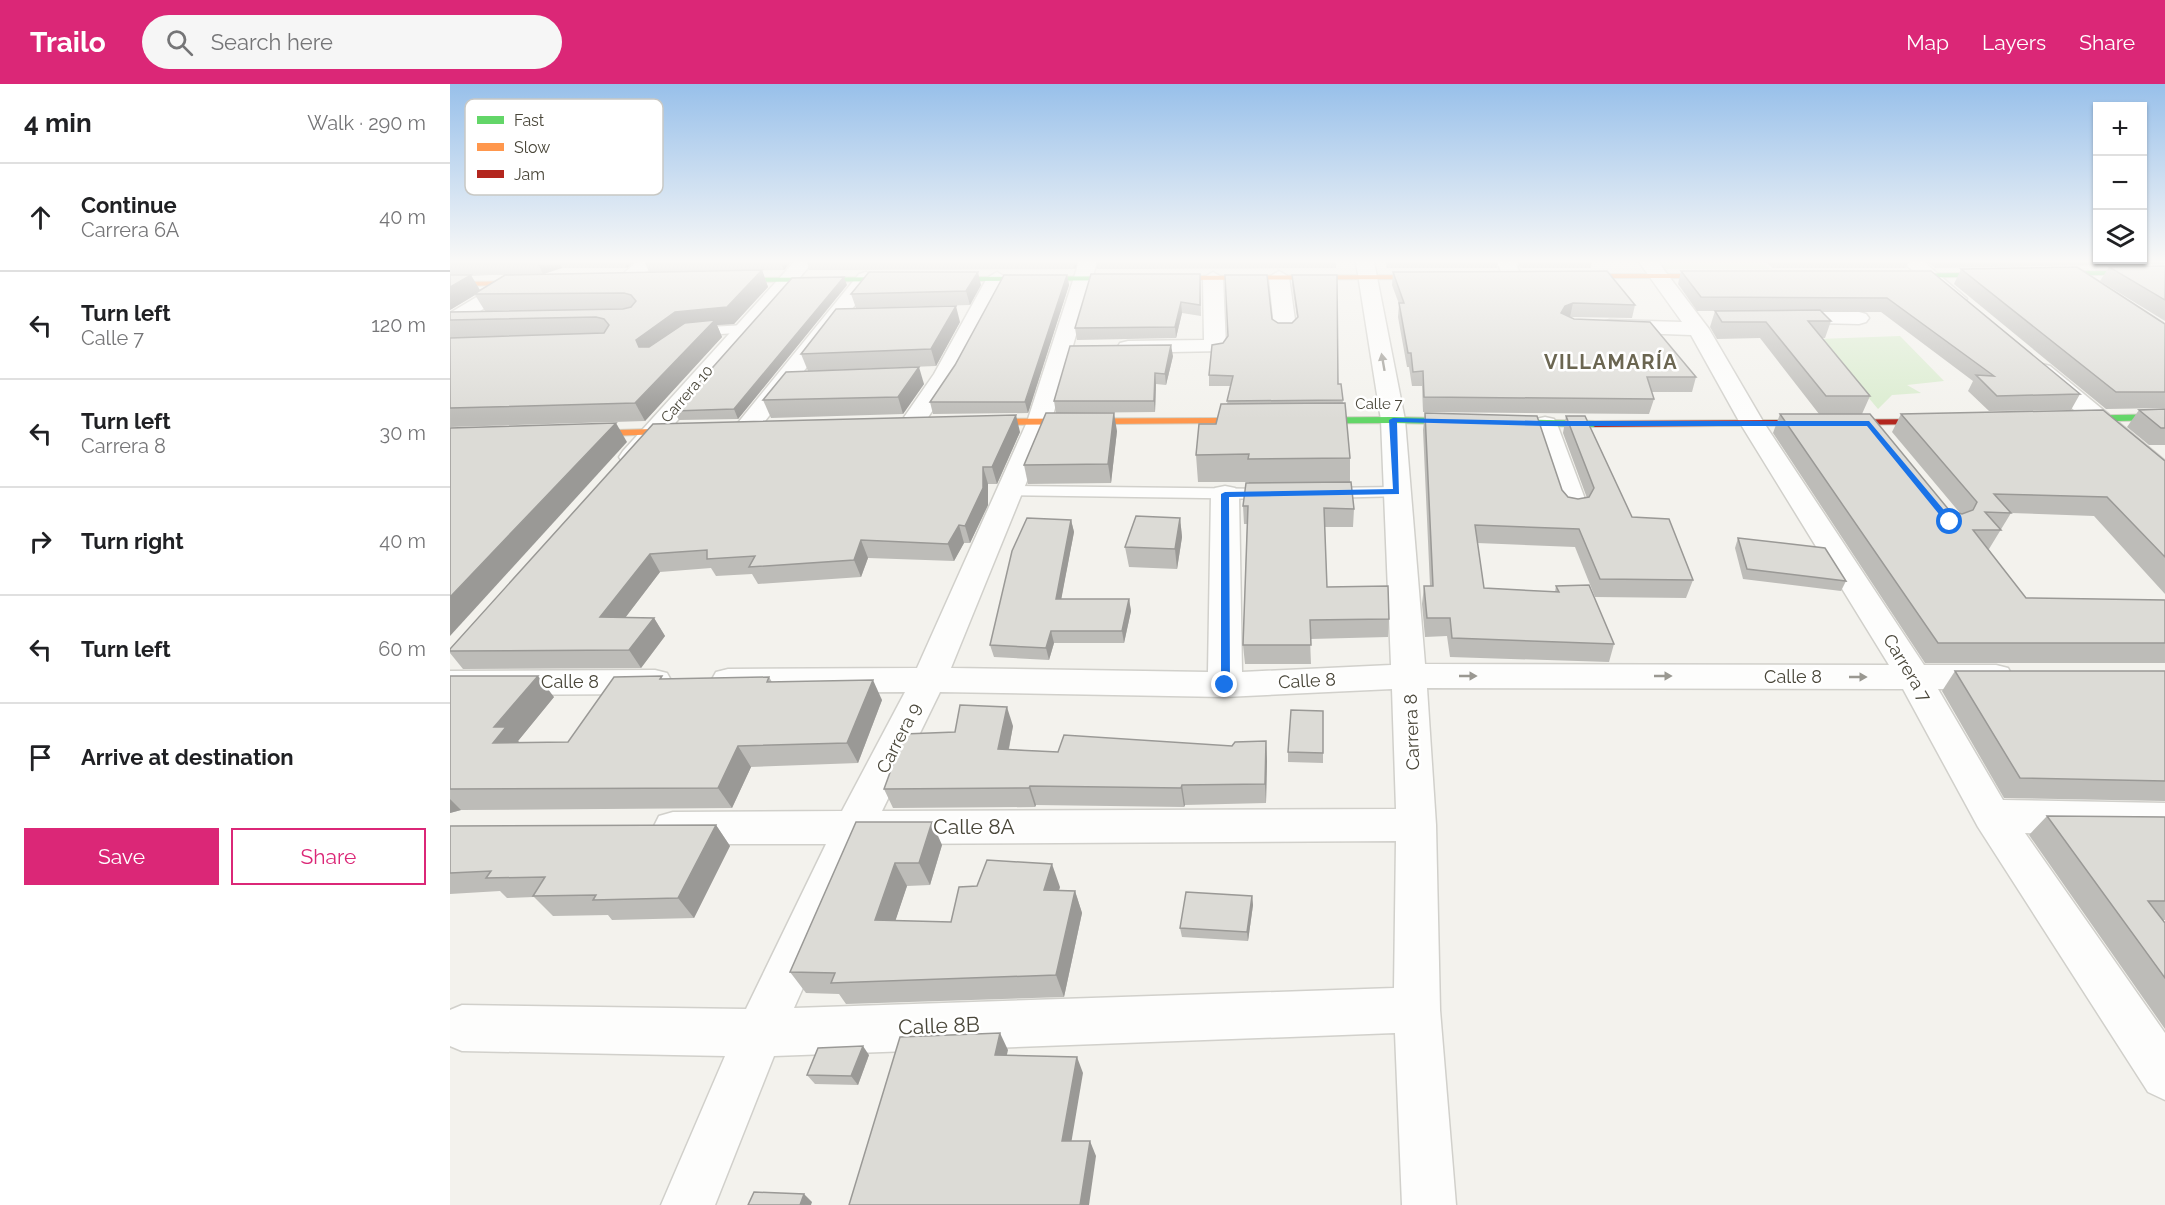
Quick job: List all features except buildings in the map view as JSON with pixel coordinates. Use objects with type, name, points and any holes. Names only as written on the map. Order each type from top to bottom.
[{"type":"main road","points":[[2052,419],[2165,417]]},
{"type":"main road","name":"Calle 7","points":[[958,423],[1393,420],[1545,424],[1960,421]]},
{"type":"main road","points":[[906,423],[935,423]]},
{"type":"main road","points":[[740,429],[770,428]]},
{"type":"main road","points":[[558,435],[700,430]]},
{"type":"street","name":"Carrera 10","points":[[615,476],[758,314]]},
{"type":"street","points":[[740,429],[784,380],[837,314]]},
{"type":"street","points":[[906,423],[933,375],[978,314]]},
{"type":"street","name":"Carrera 9","points":[[688,1205],[759,1032],[854,827],[929,680],[1039,422],[1075,349],[1079,314]]},
{"type":"street","points":[[1110,348],[1215,346],[1214,314]]},
{"type":"street","points":[[1283,314],[1285,327]]},
{"type":"street","name":"Carrera 8","points":[[1375,314],[1393,420],[1409,676],[1416,825],[1417,1010],[1429,1205]]},
{"type":"street","name":"Carrera 7","points":[[1693,314],[1700,322],[1752,423],[1914,677],[1992,816],[2165,1075]]},
{"type":"street","points":[[835,317],[859,316]]},
{"type":"street","points":[[1758,318],[1859,318]]},
{"type":"street","points":[[451,321],[486,320]]},
{"type":"street","points":[[1594,326],[1700,322]]},
{"type":"street","points":[[2026,358],[2165,474]]},
{"type":"street","points":[[784,380],[819,379]]},
{"type":"street","points":[[1869,423],[1891,450]]},
{"type":"street","points":[[1545,424],[1574,507]]},
{"type":"street","points":[[1225,494],[1225,685]]},
{"type":"street","name":"Calle 8","points":[[450,683],[929,680],[1225,685],[1409,676],[2021,677]]},
{"type":"street","points":[[1992,816],[2165,819]]},
{"type":"street","name":"Calle 8A","points":[[640,828],[1416,825]]},
{"type":"street","name":"Calle 8B","points":[[462,1028],[759,1032],[1417,1010]]},
{"type":"lane","points":[[679,340],[695,332],[745,329]]},
{"type":"lane","points":[[1010,491],[1225,494],[1397,492]]},
{"type":"green space","points":[[1900,336],[1944,381],[1907,385],[1921,393],[1892,395],[1878,409],[1819,339]]},
{"type":"traffic: fast","points":[[2068,419],[2165,417]]},
{"type":"traffic: fast","points":[[1224,421],[1393,420],[1595,424]]},
{"type":"traffic: slow","points":[[974,422],[1224,421]]},
{"type":"traffic: slow","points":[[578,434],[691,431]]},
{"type":"traffic: jam","points":[[1595,424],[1942,422]]},
{"type":"district","name":"VILLAMARÍA","points":[[1611,362]]},
{"type":"route","points":[[1225,685],[1225,494],[1397,492],[1393,420],[1545,424],[1869,423],[1950,522]]}]
